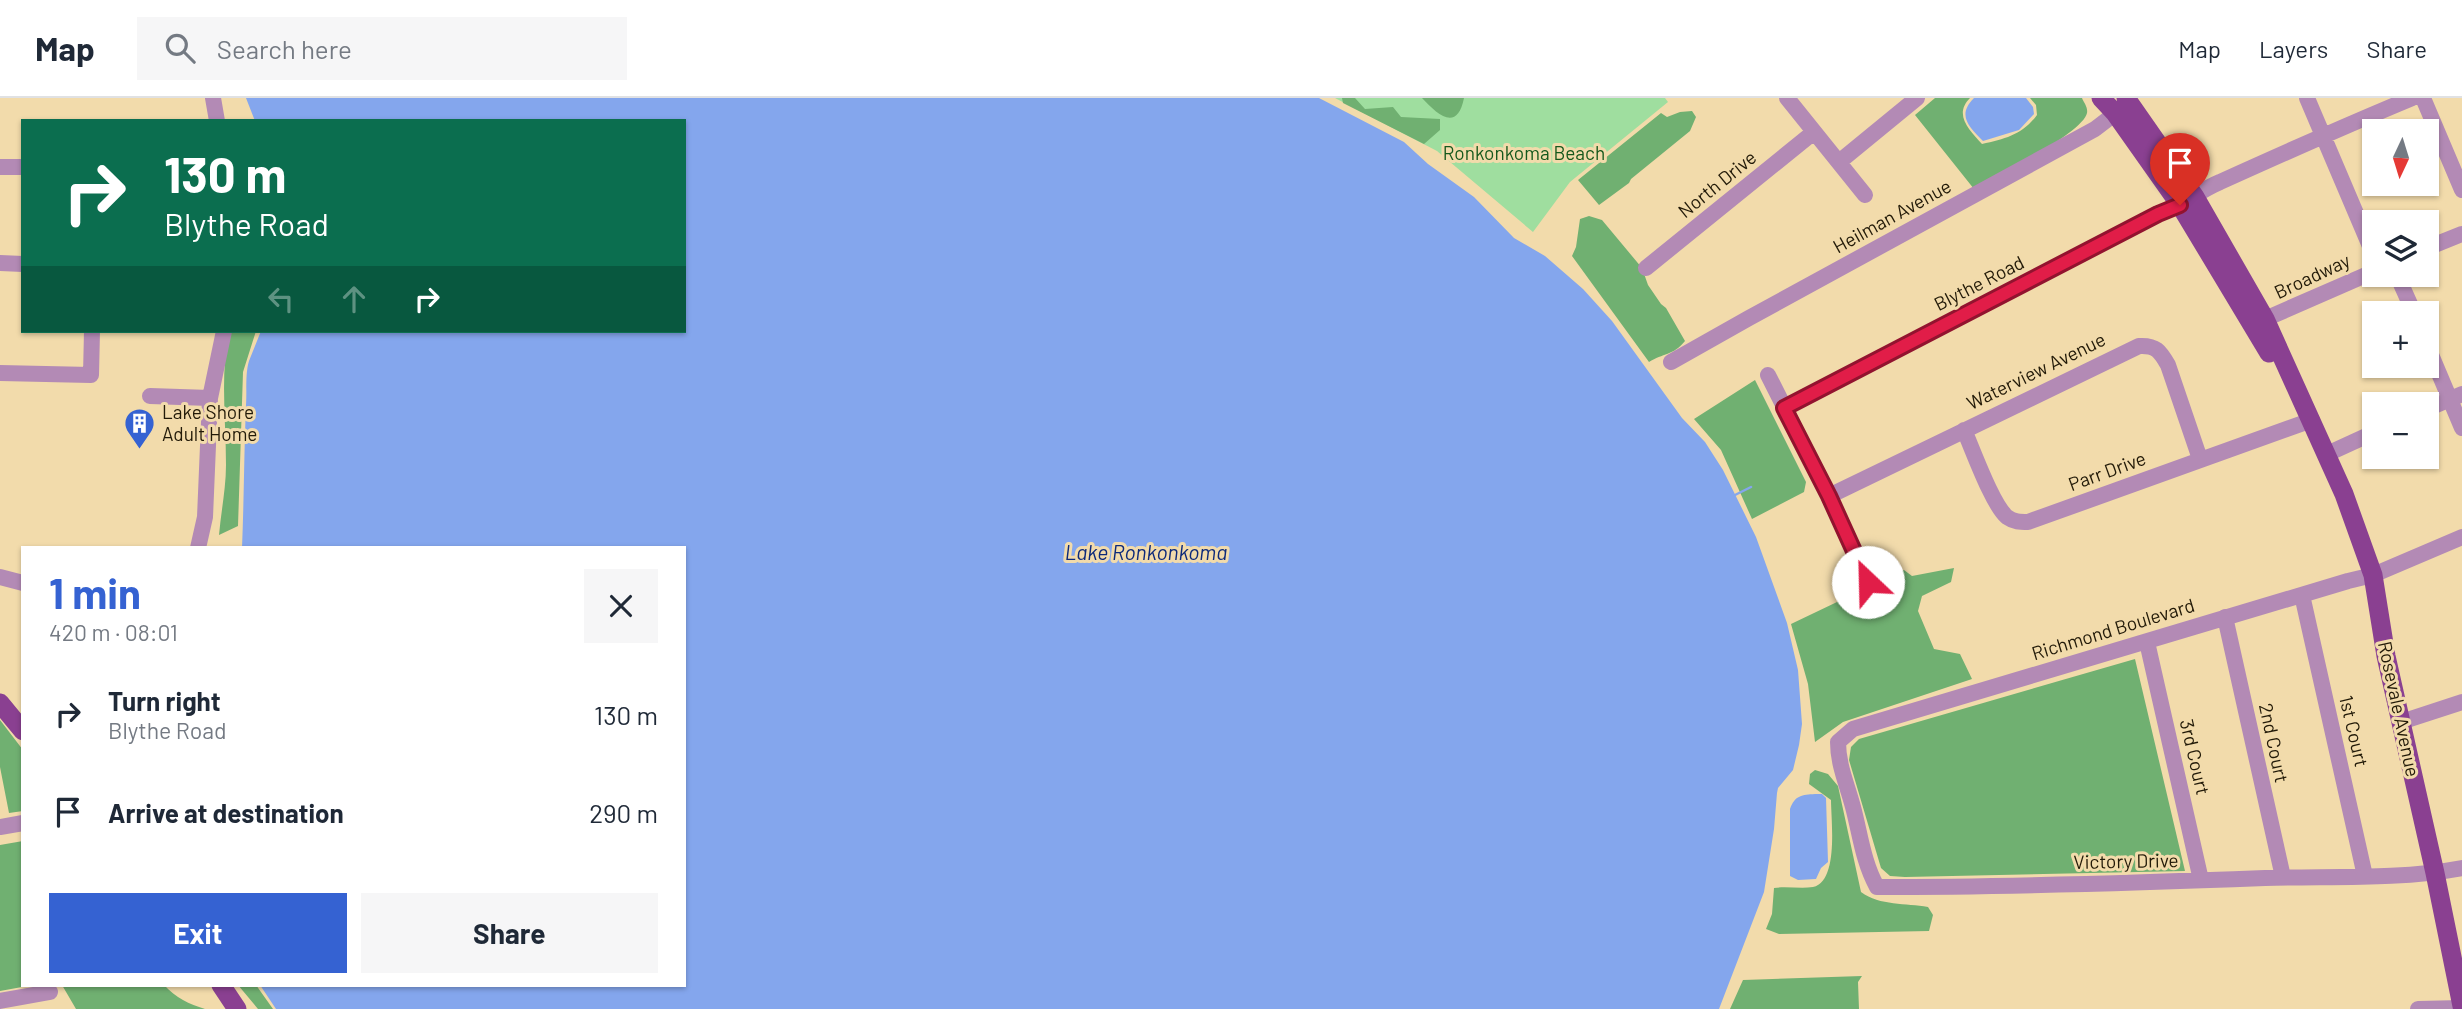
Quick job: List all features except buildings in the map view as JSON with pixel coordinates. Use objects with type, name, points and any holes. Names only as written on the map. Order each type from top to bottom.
[{"type":"main road","name":"Rosevale Avenue","points":[[2101,98],[2124,105],[2265,319],[2344,494],[2372,575],[2386,656],[2461,998]]},
{"type":"main road","name":"Rosevale Avenue","points":[[2188,201],[2295,404],[2312,420]]},
{"type":"main road","points":[[0,703],[21,728]]},
{"type":"main road","points":[[222,987],[237,1009]]},
{"type":"street","points":[[213,98],[217,119]]},
{"type":"street","points":[[1787,98],[1865,195]]},
{"type":"street","points":[[1839,162],[1917,98]]},
{"type":"street","points":[[2306,98],[2362,228]]},
{"type":"street","name":"Blythe Road","points":[[1784,408],[2146,220],[2188,201],[2208,187],[2412,98]]},
{"type":"street","points":[[2423,98],[2462,190]]},
{"type":"street","name":"Heilman Avenue","points":[[1671,362],[2095,129],[2124,105]]},
{"type":"street","name":"North Drive","points":[[1646,268],[1814,132]]},
{"type":"street","points":[[0,167],[21,167]]},
{"type":"street","points":[[2439,243],[2462,234]]},
{"type":"street","points":[[0,263],[21,264]]},
{"type":"street","name":"Broadway","points":[[2265,319],[2362,277]]},
{"type":"street","points":[[0,373],[91,375],[92,333]]},
{"type":"street","points":[[198,546],[205,517],[210,398],[224,333]]},
{"type":"street","name":"Waterview Avenue","points":[[1829,496],[2139,346],[2152,345],[2161,352],[2168,365],[2200,459]]},
{"type":"street","points":[[2439,367],[2456,397],[2462,428]]},
{"type":"street","points":[[1768,375],[1829,496],[1868,582]]},
{"type":"street","points":[[150,396],[210,398]]},
{"type":"street","points":[[2439,405],[2456,397]]},
{"type":"street","name":"Parr Drive","points":[[1964,430],[2005,516],[2015,522],[2028,522],[2312,420]]},
{"type":"street","points":[[2327,454],[2362,438]]},
{"type":"street","name":"Richmond Boulevard","points":[[1853,805],[1838,759],[1838,742],[1853,729],[2372,575],[2462,537]]},
{"type":"street","points":[[0,577],[21,582]]},
{"type":"street","name":"1st Court","points":[[2302,595],[2365,876]]},
{"type":"street","name":"2nd Court","points":[[2225,617],[2283,877]]},
{"type":"street","name":"3rd Court","points":[[2147,642],[2201,880]]},
{"type":"street","points":[[2401,722],[2462,702]]},
{"type":"street","name":"Victory Drive","points":[[1853,805],[1869,873],[1877,887],[2365,876],[2435,873],[2462,868]]},
{"type":"street","points":[[0,827],[21,823]]},
{"type":"street","points":[[0,1001],[50,992]]},
{"type":"street","points":[[2418,1009],[2461,998]]},
{"type":"green space","name":"Ronkonkoma Beach","points":[[1335,98],[1665,98],[1668,102],[1570,182],[1533,232],[1437,151]]},
{"type":"green space","points":[[1342,98],[1355,98],[1365,109],[1393,107],[1401,117],[1440,119],[1440,130],[1424,144],[1343,103]]},
{"type":"green space","points":[[1422,98],[1464,98],[1461,109],[1452,118],[1434,110]]},
{"type":"green space","points":[[1935,98],[1970,98],[1965,104],[1963,117],[1968,128],[1982,144],[2013,135],[2026,127],[2037,115],[2036,105],[2030,98],[2082,98],[2087,113],[2082,122],[2055,143],[1974,189],[1915,115]]},
{"type":"green space","points":[[1692,111],[1696,117],[1690,131],[1599,205],[1578,180],[1661,113],[1667,117]]},
{"type":"green space","points":[[1589,216],[1602,220],[1642,268],[1648,285],[1666,308],[1685,341],[1676,349],[1649,362],[1572,256],[1580,219]]},
{"type":"green space","points":[[229,333],[255,333],[243,372],[238,526],[219,535],[226,474],[226,348]]},
{"type":"green space","points":[[1755,380],[1806,482],[1804,492],[1752,519],[1721,450],[1694,419]]},
{"type":"green space","points":[[1954,568],[1951,582],[1922,596],[1918,611],[1934,649],[1960,654],[1972,679],[1843,722],[1815,742],[1808,684],[1791,624],[1904,570],[1912,576]]},
{"type":"green space","points":[[2135,659],[2185,871],[1905,877],[1890,876],[1881,868],[1849,760],[1851,747],[1859,739]]},
{"type":"green space","points":[[0,720],[21,747],[21,811],[9,813],[0,767]]},
{"type":"green space","points":[[1815,770],[1828,774],[1838,786],[1861,892],[1876,900],[1928,907],[1933,915],[1929,931],[1779,934],[1766,929],[1772,914],[1774,888],[1813,887],[1827,874],[1832,849],[1831,800],[1809,784],[1810,774]]},
{"type":"green space","points":[[21,841],[22,987],[0,991],[0,845]]},
{"type":"green space","points":[[1862,976],[1858,982],[1859,1009],[1730,1009],[1743,980]]},
{"type":"green space","points":[[63,987],[166,987],[183,1000],[205,1009],[76,1009]]},
{"type":"green space","points":[[240,987],[257,987],[273,1009],[258,1009]]},
{"type":"water","name":"Lake Ronkonkoma","points":[[246,98],[1319,98],[1404,142],[1428,164],[1474,197],[1514,238],[1545,256],[1583,289],[1612,321],[1682,418],[1705,442],[1723,470],[1756,537],[1787,623],[1798,670],[1802,724],[1793,770],[1778,788],[1764,892],[1719,1009],[276,1009],[261,987],[686,987],[686,546],[242,546],[247,372],[260,333],[686,333],[686,119],[254,119]]},
{"type":"water","points":[[1974,98],[2026,98],[2033,107],[2034,114],[2019,130],[1983,141],[1967,121],[1966,110]]},
{"type":"water","points":[[1822,794],[1826,798],[1828,862],[1821,868],[1816,879],[1798,880],[1790,876],[1790,809],[1800,797]]},
{"type":"waterway","points":[[1735,495],[1751,487]]},
{"type":"place","name":"Lake Shore Adult Home","points":[[139,450]]},
{"type":"route","points":[[1868,582],[1829,496],[1784,408],[2180,205]]}]
